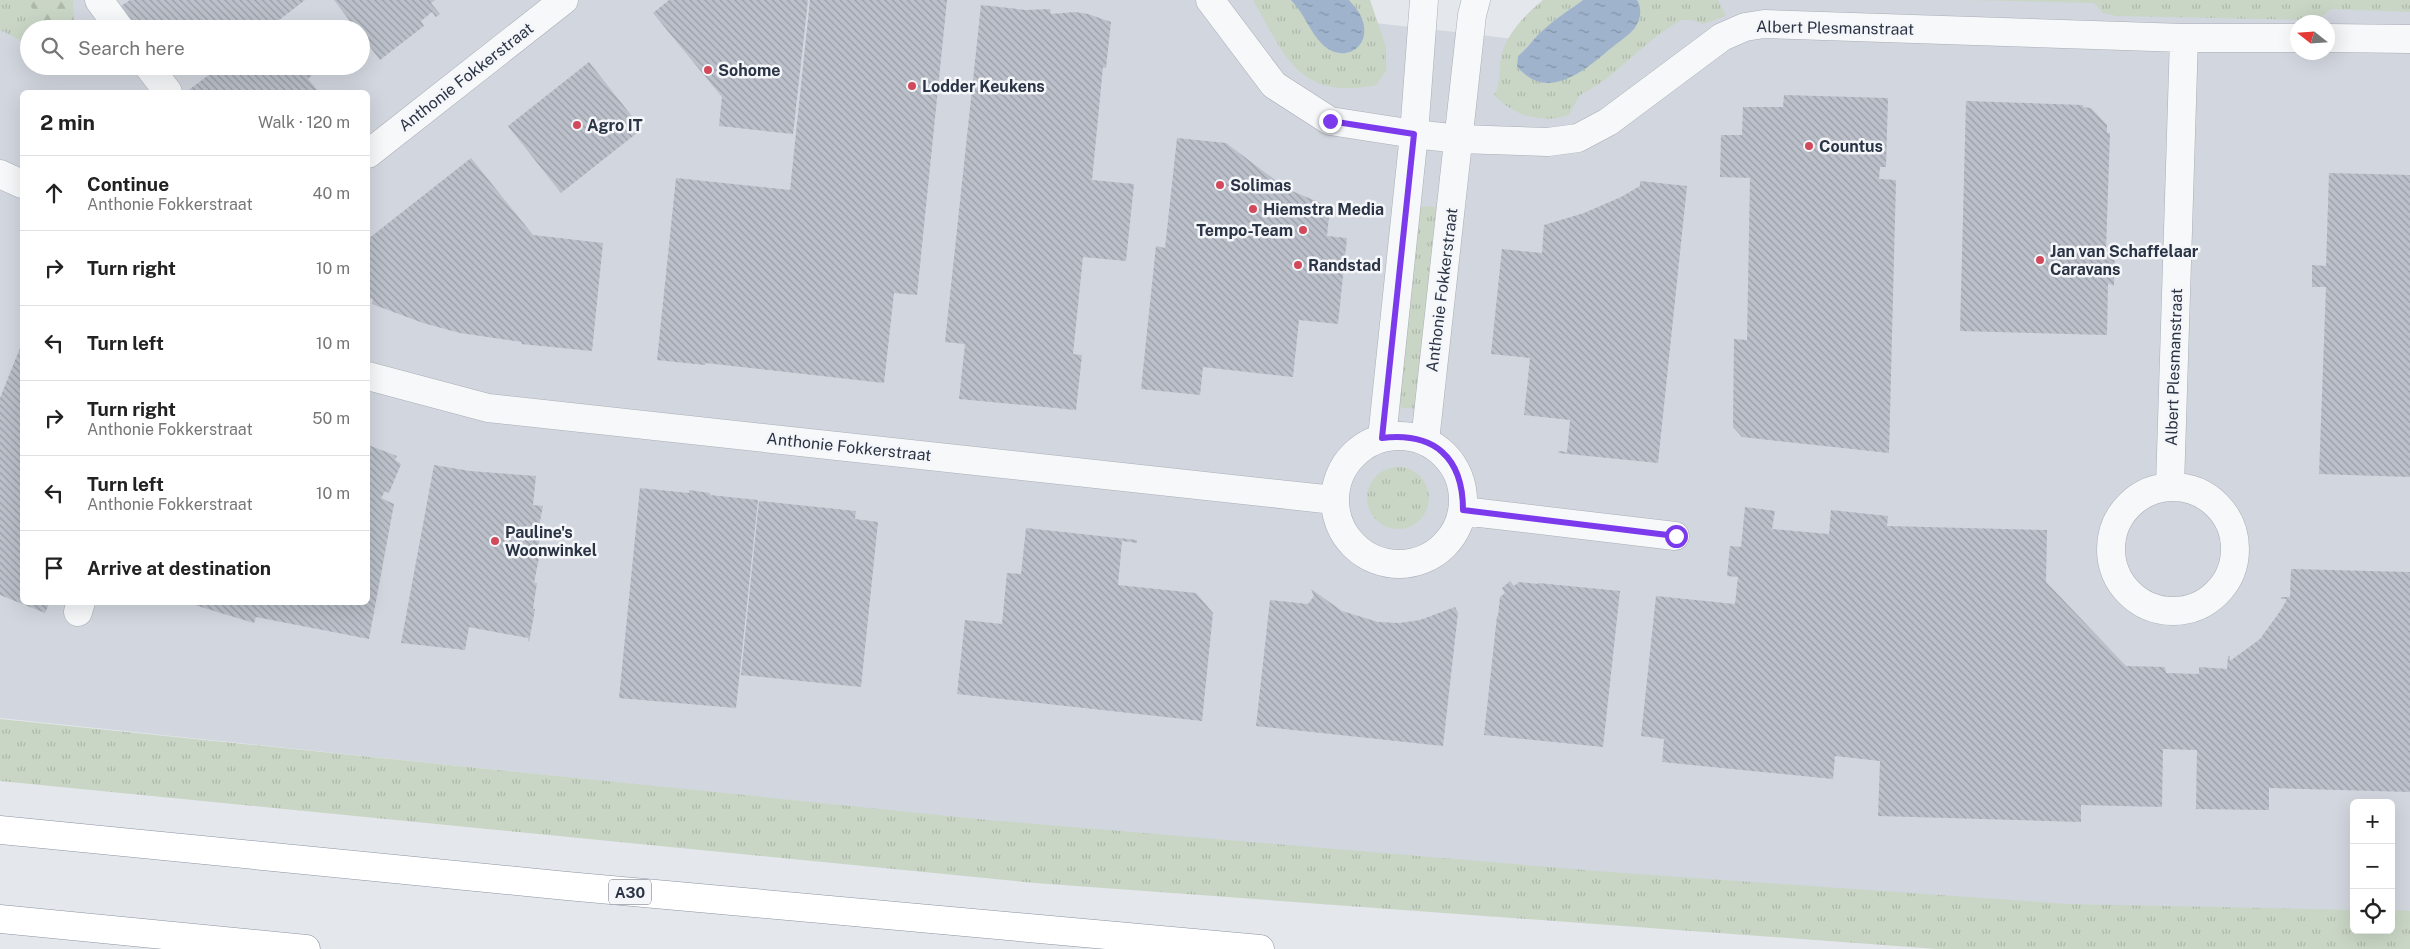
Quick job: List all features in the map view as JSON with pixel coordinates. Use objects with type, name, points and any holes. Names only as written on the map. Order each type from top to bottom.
[{"type":"highway","name":"A30","points":[[0,830],[576,887],[1260,949]]},
{"type":"highway","points":[[0,919],[306,949]]},
{"type":"street","points":[[99,0],[113,20]]},
{"type":"street","name":"Anthonie Fokkerstraat","points":[[370,152],[564,0]]},
{"type":"street","points":[[1210,0],[1274,85],[1330,121],[1459,139]]},
{"type":"street","points":[[1382,438],[1414,134],[1424,0]]},
{"type":"street","name":"Anthonie Fokkerstraat","points":[[1424,441],[1472,15],[1476,0]]},
{"type":"street","name":"Albert Plesmanstraat","points":[[1459,139],[1548,142],[1578,138],[1608,122],[1722,38],[1745,27],[1764,24],[2184,38],[2290,38]]},
{"type":"street","name":"Albert Plesmanstraat","points":[[2170,486],[2184,38]]},
{"type":"street","points":[[2335,38],[2410,39]]},
{"type":"street","points":[[155,75],[166,90]]},
{"type":"street","points":[[0,174],[20,183]]},
{"type":"street","name":"Anthonie Fokkerstraat","points":[[370,377],[488,408],[1334,500]]},
{"type":"street","points":[[1404,436],[1424,441],[1442,452],[1456,469],[1463,489],[1463,510],[1456,531],[1443,548],[1425,560],[1404,565],[1383,563],[1363,555],[1348,540],[1338,521],[1334,500],[1338,479],[1347,461],[1363,447],[1382,438],[1404,436]]},
{"type":"street","points":[[2170,486],[2192,489],[2211,499],[2225,515],[2234,535],[2235,549],[2235,557],[2229,577],[2216,595],[2198,607],[2177,612],[2157,610],[2139,602],[2124,589],[2114,572],[2110,553],[2112,533],[2120,514],[2134,500],[2151,490],[2170,486]]},
{"type":"street","points":[[1463,510],[1676,536]]},
{"type":"shaded area","points":[[0,0],[1355,0],[1375,23],[1515,39],[1598,0],[2410,0],[2410,912],[2395,912],[2395,799],[2350,799],[2350,911],[2063,905],[1614,874],[986,821],[0,718]]},
{"type":"green space","points":[[0,0],[26,0],[40,20],[20,20],[20,40],[0,30]]},
{"type":"green space","points":[[26,0],[73,0],[74,20],[40,20]]},
{"type":"green space","points":[[1253,0],[1291,0],[1295,4],[1362,19],[1349,0],[1370,0],[1386,47],[1386,71],[1376,85],[1350,88],[1329,86],[1312,80],[1298,70],[1286,56]]},
{"type":"green space","points":[[1543,0],[1583,0],[1547,27],[1518,56],[1517,66],[1531,78],[1546,82],[1561,80],[1577,73],[1633,30],[1640,12],[1637,0],[1718,0],[1726,16],[1703,24],[1692,20],[1681,20],[1658,35],[1605,80],[1579,96],[1569,115],[1548,119],[1519,113],[1494,95],[1499,82],[1501,57],[1507,40],[1524,18]]},
{"type":"green space","points":[[1968,0],[2410,0],[2410,12],[2331,9],[2323,15],[2290,15],[2290,19],[2116,16],[2103,13],[2094,3]]},
{"type":"green space","points":[[1419,206],[1436,207],[1416,409],[1398,407]]},
{"type":"green space","points":[[1392,467],[1404,467],[1420,476],[1427,486],[1429,498],[1427,510],[1420,520],[1404,529],[1392,529],[1381,524],[1372,515],[1367,504],[1367,492],[1372,481],[1381,472]]},
{"type":"green space","points":[[0,719],[988,820],[1609,872],[2069,904],[2350,910],[2350,934],[2395,934],[2395,910],[2410,911],[2410,949],[1937,949],[1035,883],[0,781]]},
{"type":"water","points":[[1291,0],[1349,0],[1362,19],[1364,29],[1360,45],[1347,53],[1330,50],[1314,34]]},
{"type":"water","points":[[1583,0],[1637,0],[1640,11],[1638,22],[1629,34],[1589,66],[1565,80],[1552,83],[1540,82],[1528,77],[1517,66],[1518,56],[1547,27]]},
{"type":"building","points":[[130,0],[305,0],[279,20],[132,20],[121,6]]},
{"type":"building","points":[[334,0],[435,0],[431,3],[440,14],[436,17],[432,12],[421,21],[424,26],[380,60],[370,47],[370,20],[349,20]]},
{"type":"building","points":[[669,0],[808,0],[793,134],[719,126],[722,97],[653,13]]},
{"type":"building","points":[[810,0],[947,0],[917,295],[894,293],[884,383],[706,363],[705,365],[657,360],[676,178],[790,190]]},
{"type":"building","points":[[981,5],[1026,10],[1050,9],[1051,14],[1075,12],[1088,14],[1111,22],[1106,68],[1103,67],[1092,180],[1134,184],[1126,261],[1083,257],[1073,354],[1082,355],[1076,410],[959,399],[965,344],[945,342]]},
{"type":"building","points":[[589,62],[642,129],[561,193],[508,126]]},
{"type":"building","points":[[209,75],[312,75],[308,79],[317,90],[189,90]]},
{"type":"building","points":[[1784,95],[1888,98],[1886,167],[1880,167],[1879,179],[1896,180],[1889,453],[1742,437],[1733,427],[1734,339],[1747,340],[1750,178],[1720,177],[1721,135],[1742,135],[1743,107],[1783,107]]},
{"type":"building","points":[[1966,101],[2083,105],[2083,107],[2091,108],[2107,125],[2107,133],[2110,133],[2106,249],[2113,249],[2115,246],[2114,286],[2108,283],[2107,335],[1960,331]]},
{"type":"building","points":[[1177,138],[1226,143],[1292,191],[1330,207],[1327,236],[1347,238],[1338,324],[1299,320],[1293,377],[1203,367],[1200,395],[1141,389],[1156,246],[1165,248]]},
{"type":"building","points":[[471,158],[533,235],[603,243],[592,351],[521,344],[522,342],[460,333],[423,323],[372,304],[373,299],[370,298],[370,237]]},
{"type":"building","points":[[2329,173],[2410,175],[2410,477],[2319,474],[2326,287],[2312,287],[2312,265],[2326,266]]},
{"type":"building","points":[[1640,181],[1687,186],[1658,463],[1558,453],[1559,451],[1567,452],[1570,420],[1524,415],[1530,358],[1491,354],[1502,249],[1542,253],[1544,225],[1584,213],[1621,197],[1640,186]]},
{"type":"building","points":[[20,348],[20,603],[0,595],[0,398]]},
{"type":"building","points":[[370,446],[397,456],[395,460],[401,464],[389,493],[385,491],[381,498],[394,504],[369,639],[256,617],[254,623],[195,605],[370,605]]},
{"type":"building","points":[[434,465],[470,471],[536,476],[533,505],[543,506],[538,531],[541,532],[536,557],[539,558],[534,583],[537,583],[533,609],[535,609],[529,642],[528,638],[469,627],[465,650],[401,643]]},
{"type":"building","points":[[640,488],[689,493],[689,490],[710,493],[710,495],[758,500],[736,708],[619,698]]},
{"type":"building","points":[[759,501],[856,511],[855,519],[878,522],[861,687],[741,675]]},
{"type":"building","points":[[1745,507],[1775,511],[1772,529],[1829,534],[1831,510],[1888,516],[1887,526],[2047,530],[2046,582],[2126,666],[2165,667],[2166,673],[2199,674],[2199,667],[2227,669],[2228,656],[2230,656],[2230,661],[2260,639],[2287,599],[2281,599],[2281,597],[2290,597],[2291,569],[2410,572],[2410,792],[2269,788],[2269,810],[2196,809],[2197,750],[2163,749],[2162,807],[2081,805],[2081,822],[1878,816],[1880,761],[1835,756],[1833,779],[1662,762],[1664,739],[1641,736],[1656,596],[1735,604],[1738,577],[1727,576],[1730,546],[1741,547]]},
{"type":"building","points":[[1026,528],[1137,540],[1137,543],[1122,541],[1118,585],[1196,593],[1213,613],[1202,721],[957,694],[965,620],[1002,624],[1007,573],[1021,574]]},
{"type":"building","points":[[1510,581],[1514,586],[1519,582],[1620,591],[1603,747],[1484,735],[1500,597],[1505,593],[1502,588]]},
{"type":"building","points":[[1311,589],[1342,611],[1378,622],[1399,623],[1420,620],[1455,607],[1458,613],[1443,746],[1256,726],[1270,600],[1308,604],[1314,596]]},
{"type":"building","points":[[25,605],[49,605],[45,613]]},
{"type":"place","name":"Sohome","points":[[708,70]]},
{"type":"place","name":"Lodder Keukens","points":[[912,86]]},
{"type":"place","name":"Agro IT","points":[[577,125]]},
{"type":"place","name":"Countus","points":[[1809,146]]},
{"type":"place","name":"Solimas","points":[[1220,185]]},
{"type":"place","name":"Hiemstra Media","points":[[1253,209]]},
{"type":"place","name":"Tempo-Team","points":[[1303,230]]},
{"type":"place","name":"Jan van Schaffelaar Caravans","points":[[2040,260]]},
{"type":"place","name":"Randstad","points":[[1298,265]]},
{"type":"place","name":"Pauline's Woonwinkel","points":[[495,541]]},
{"type":"route","points":[[1330,121],[1414,134],[1382,438],[1404,436],[1424,441],[1442,452],[1456,469],[1463,489],[1463,510],[1676,536]]}]
